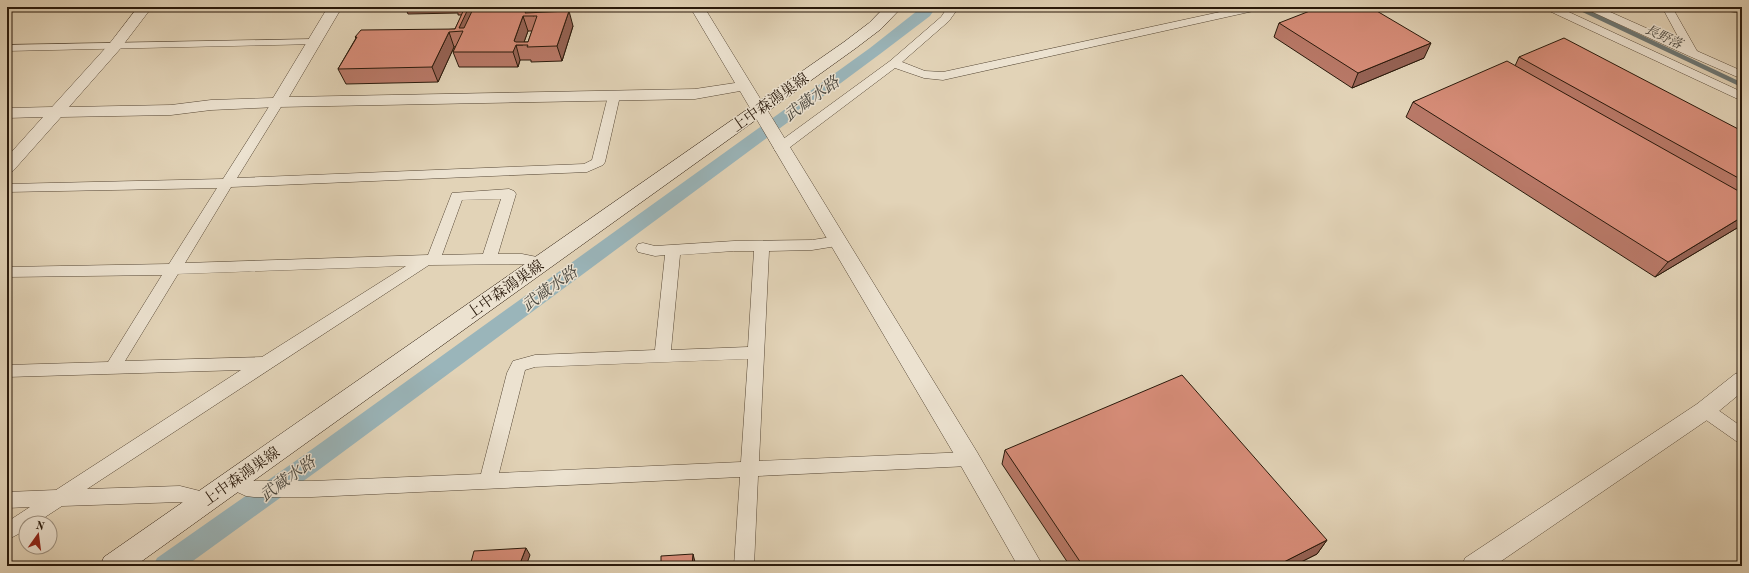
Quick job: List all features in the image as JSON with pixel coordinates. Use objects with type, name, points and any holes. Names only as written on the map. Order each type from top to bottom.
[{"type":"main road","name":"上中森鴻巣線","points":[[113,566],[206,500],[239,485],[542,263],[761,115],[859,39],[894,7]]},
{"type":"street","points":[[7,167],[115,46],[145,7]]},
{"type":"street","points":[[112,368],[278,102],[335,7]]},
{"type":"street","points":[[697,7],[969,459],[1031,566]]},
{"type":"street","points":[[778,143],[894,63],[945,18],[954,7]]},
{"type":"street","points":[[894,63],[919,74],[943,76],[1258,7]]},
{"type":"street","points":[[1549,7],[1742,97]]},
{"type":"street","points":[[1590,7],[1742,75]]},
{"type":"street","points":[[1667,7],[1693,54]]},
{"type":"street","points":[[1719,7],[1742,10]]},
{"type":"street","points":[[7,48],[313,42]]},
{"type":"street","points":[[1724,67],[1742,69]]},
{"type":"street","points":[[7,114],[171,110],[212,105],[278,102],[695,94],[744,86]]},
{"type":"street","points":[[7,188],[227,183],[587,168],[598,162],[614,96]]},
{"type":"street","points":[[7,532],[60,499],[265,363],[430,260],[457,196],[509,194],[488,260]]},
{"type":"street","points":[[643,248],[656,251],[812,245],[838,240]]},
{"type":"street","points":[[744,566],[762,246]]},
{"type":"street","points":[[662,357],[673,250]]},
{"type":"street","points":[[7,272],[174,269],[430,260],[522,259],[542,263]]},
{"type":"street","points":[[488,482],[515,373],[519,366],[535,361],[755,353]]},
{"type":"street","points":[[7,371],[265,363]]},
{"type":"street","points":[[1474,566],[1705,410],[1742,380]]},
{"type":"street","points":[[1705,410],[1742,436]]},
{"type":"street","points":[[239,485],[312,489],[969,459]]},
{"type":"street","points":[[7,500],[180,494],[206,500]]},
{"type":"building","points":[[465,7],[469,7],[459,28],[464,28],[474,7],[528,7],[525,13],[569,11],[557,46],[527,47],[528,45],[516,45],[513,52],[453,52],[463,31],[449,32],[432,67],[338,69],[357,37],[355,37],[361,30],[455,29]],"holes":[[[523,16],[537,16],[528,42],[514,41]]]},
{"type":"building","points":[[1320,7],[1370,7],[1431,43],[1358,73],[1279,23]]},
{"type":"building","points":[[1564,38],[1742,131],[1742,180],[1519,57]]},
{"type":"building","points":[[1507,61],[1742,193],[1742,217],[1668,262],[1413,102]]},
{"type":"building","points":[[1182,375],[1327,540],[1276,566],[1083,566],[1005,450]]},
{"type":"building","points":[[526,548],[519,566],[470,566],[474,551]]},
{"type":"building","points":[[693,554],[692,566],[661,566],[661,556]]},
{"type":"waterway","name":"武蔵水路","points":[[166,566],[312,462],[875,51],[925,13],[929,7]]},
{"type":"waterway","name":"長野落","points":[[1577,7],[1742,85]]}]
